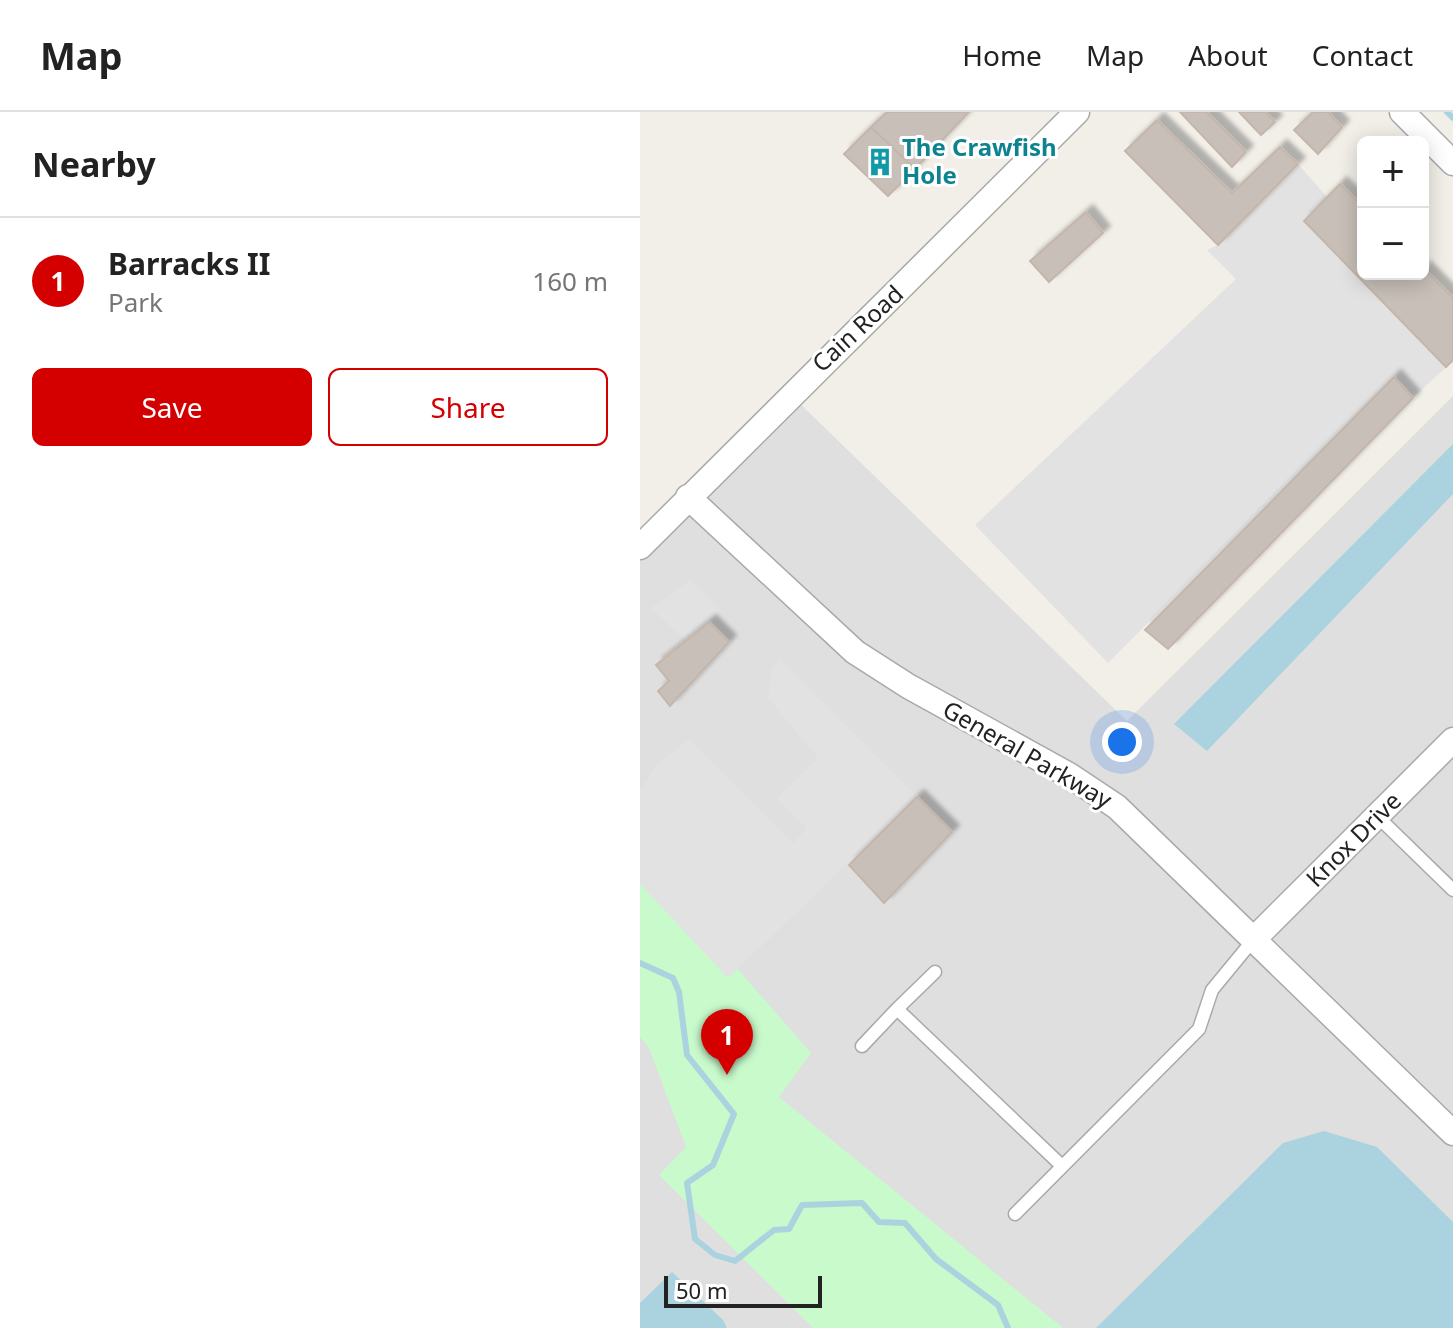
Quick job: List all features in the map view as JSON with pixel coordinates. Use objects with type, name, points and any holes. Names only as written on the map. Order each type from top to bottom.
[{"type":"street","name":"Cain Road","points":[[640,547],[1077,112]]},
{"type":"street","points":[[1402,112],[1453,163]]},
{"type":"street","name":"General Parkway","points":[[688,497],[855,652],[908,686],[1069,775],[1117,807],[1453,1133]]},
{"type":"street","name":"Knox Drive","points":[[1254,939],[1453,740]]},
{"type":"lane","points":[[1378,817],[1453,890]]},
{"type":"lane","points":[[1015,1214],[1199,1029],[1212,990],[1254,939]]},
{"type":"lane","points":[[862,1046],[935,972]]},
{"type":"lane","points":[[897,1009],[1062,1166]]},
{"type":"shaded area","points":[[1298,164],[1327,197],[1304,221],[1357,275],[1357,280],[1361,280],[1446,367],[1413,398],[1393,377],[1108,663],[975,525],[1236,279],[1207,250],[1218,245]]},
{"type":"shaded area","points":[[790,394],[1127,721],[1453,396],[1453,1328],[640,1328],[640,547]]},
{"type":"shaded area","points":[[691,580],[721,610],[686,641],[651,608]]},
{"type":"shaded area","points":[[781,660],[917,797],[728,978],[640,884],[640,791],[657,764],[689,740],[793,843],[807,828],[777,798],[818,758],[768,698],[771,669]]},
{"type":"green space","points":[[640,857],[811,1053],[779,1097],[1063,1328],[813,1328],[659,1175],[686,1147],[649,1048],[640,1037]]},
{"type":"water","points":[[1453,444],[1453,494],[1207,751],[1174,724]]},
{"type":"water","points":[[1324,1131],[1377,1147],[1453,1222],[1453,1328],[1096,1328],[1283,1143]]},
{"type":"water","points":[[672,1272],[723,1320],[727,1328],[640,1328],[640,1303]]},
{"type":"building","points":[[887,112],[969,112],[915,169],[871,127]]},
{"type":"building","points":[[1180,112],[1206,112],[1246,152],[1232,167]]},
{"type":"building","points":[[1239,112],[1266,112],[1275,122],[1261,135]]},
{"type":"building","points":[[1313,112],[1328,112],[1342,127],[1318,154],[1294,130]]},
{"type":"building","points":[[1157,120],[1232,193],[1280,147],[1298,164],[1218,245],[1125,151]]},
{"type":"building","name":"The Crawfish Hole","points":[[871,127],[915,169],[888,196],[844,154]]},
{"type":"building","points":[[1340,184],[1357,201],[1357,275],[1304,221]]},
{"type":"building","points":[[1086,212],[1103,233],[1049,282],[1030,261]]},
{"type":"building","points":[[1429,274],[1453,298],[1453,360],[1446,367],[1361,280],[1429,280]]},
{"type":"building","points":[[1394,377],[1413,398],[1168,649],[1145,630]]},
{"type":"building","points":[[709,622],[729,642],[670,706],[658,691],[669,681],[656,665]]},
{"type":"building","points":[[917,797],[952,832],[884,903],[849,865]]},
{"type":"waterway","points":[[1447,112],[1453,118]]},
{"type":"waterway","points":[[640,963],[673,978],[679,992],[687,1055],[734,1114],[713,1165],[687,1183],[695,1239],[715,1255],[735,1261],[774,1230],[789,1229],[802,1205],[862,1203],[879,1222],[905,1223],[936,1259],[998,1305],[1008,1328]]},
{"type":"place","name":"The Crawfish Hole","points":[[880,162]]},
{"type":"place","name":"Barracks II","points":[[727,1075]]}]
